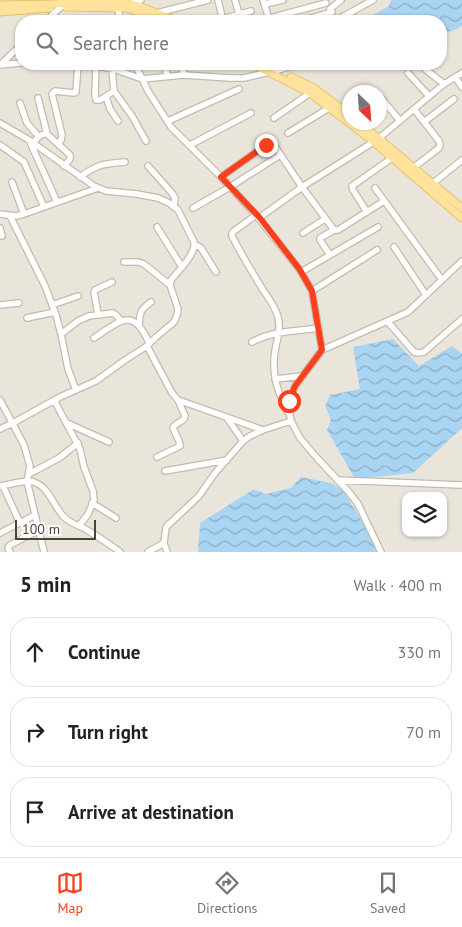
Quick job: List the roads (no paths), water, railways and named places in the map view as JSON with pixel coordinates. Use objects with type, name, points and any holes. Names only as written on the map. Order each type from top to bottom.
[{"type":"main road","points":[[0,12],[85,1],[130,4],[162,15]]},
{"type":"main road","points":[[108,3],[146,15]]},
{"type":"main road","points":[[0,5],[63,5]]},
{"type":"main road","points":[[271,70],[314,88],[342,108]]},
{"type":"main road","points":[[274,71],[310,93],[376,141],[462,208]]},
{"type":"main road","points":[[366,130],[392,158],[462,218]]},
{"type":"street","points":[[130,4],[141,0]]},
{"type":"street","points":[[157,13],[208,0]]},
{"type":"street","points":[[218,0],[221,15]]},
{"type":"street","points":[[235,0],[239,14]]},
{"type":"street","points":[[268,15],[264,2],[283,0]]},
{"type":"street","points":[[317,15],[331,10],[341,0]]},
{"type":"street","points":[[348,15],[373,0]]},
{"type":"street","points":[[279,15],[326,1],[334,15]]},
{"type":"street","points":[[52,15],[63,5]]},
{"type":"street","points":[[117,7],[119,15]]},
{"type":"street","points":[[236,15],[251,11]]},
{"type":"street","points":[[0,65],[15,50]]},
{"type":"street","points":[[0,65],[15,64]]},
{"type":"street","points":[[58,144],[62,135],[52,93],[55,91],[76,92],[78,70]]},
{"type":"street","points":[[93,70],[95,98],[98,101],[114,91]]},
{"type":"street","points":[[112,70],[114,91],[132,116],[146,142]]},
{"type":"street","points":[[115,70],[142,79],[168,76],[244,78],[274,71]]},
{"type":"street","points":[[137,70],[155,103],[171,127],[258,217],[301,272],[312,291],[322,350]]},
{"type":"street","points":[[166,70],[168,76]]},
{"type":"street","points":[[182,70],[184,76]]},
{"type":"street","points":[[426,70],[444,84]]},
{"type":"street","points":[[408,72],[429,96]]},
{"type":"street","points":[[381,552],[358,504],[300,438],[280,395],[275,378],[274,362],[280,332],[279,318],[232,233],[376,141],[444,84],[462,74]]},
{"type":"street","points":[[455,77],[462,87]]},
{"type":"street","points":[[168,120],[239,89]]},
{"type":"street","points":[[274,118],[310,93]]},
{"type":"street","points":[[106,96],[110,109],[118,121]]},
{"type":"street","points":[[38,98],[47,134],[70,157],[64,166]]},
{"type":"street","points":[[424,122],[454,99]]},
{"type":"street","points":[[20,103],[27,123],[39,137]]},
{"type":"street","points":[[387,105],[400,121]]},
{"type":"street","points":[[288,133],[329,108]]},
{"type":"street","points":[[413,168],[440,148],[439,141],[414,109]]},
{"type":"street","points":[[190,145],[251,113]]},
{"type":"street","points":[[0,123],[98,188],[106,191],[158,198],[174,206],[180,214],[194,242],[194,246],[170,285]]},
{"type":"street","points":[[31,142],[47,134]]},
{"type":"street","points":[[31,142],[58,202]]},
{"type":"street","points":[[221,177],[268,144],[274,146],[334,230]]},
{"type":"street","points":[[0,145],[24,162],[44,207]]},
{"type":"street","points":[[193,208],[280,155]]},
{"type":"street","points":[[367,212],[352,186],[392,158]]},
{"type":"street","points":[[432,184],[462,160]]},
{"type":"street","points":[[80,177],[89,170],[103,164],[125,162]]},
{"type":"street","points":[[148,166],[172,193],[175,198],[174,206]]},
{"type":"street","points":[[12,182],[24,214]]},
{"type":"street","points":[[0,214],[16,216],[24,214],[98,188]]},
{"type":"street","points":[[375,188],[442,280]]},
{"type":"street","points":[[330,255],[320,238],[334,230],[338,230],[384,201]]},
{"type":"street","points":[[10,216],[45,286],[55,312],[62,334],[68,369],[76,390]]},
{"type":"street","points":[[303,233],[325,219]]},
{"type":"street","points":[[157,227],[182,267]]},
{"type":"street","points":[[301,272],[378,227]]},
{"type":"street","points":[[0,228],[2,236]]},
{"type":"street","points":[[194,246],[201,248],[216,272]]},
{"type":"street","points":[[394,247],[426,295]]},
{"type":"street","points":[[312,291],[377,250]]},
{"type":"street","points":[[291,418],[289,401],[295,386],[322,350],[408,312],[462,261]]},
{"type":"street","points":[[0,429],[54,400],[96,381],[148,345],[174,322],[178,309],[170,285],[144,264],[124,262]]},
{"type":"street","points":[[98,314],[94,290],[112,282]]},
{"type":"street","points":[[52,305],[78,296]]},
{"type":"street","points":[[139,326],[140,313],[151,302]]},
{"type":"street","points":[[0,305],[19,303]]},
{"type":"street","points":[[27,318],[55,312]]},
{"type":"street","points":[[62,334],[82,318],[98,314],[113,313],[121,320]]},
{"type":"street","points":[[388,322],[414,352],[418,353],[424,352],[462,319]]},
{"type":"street","points":[[94,338],[121,320],[131,321],[143,330],[148,345],[185,416],[183,421],[173,428],[180,446],[158,457]]},
{"type":"street","points":[[252,342],[280,332],[319,328]]},
{"type":"street","points":[[275,378],[302,376]]},
{"type":"street","points":[[0,400],[24,445],[30,466],[27,481],[44,552]]},
{"type":"street","points":[[54,400],[78,443],[93,491],[94,500],[88,514],[79,526]]},
{"type":"street","points":[[178,400],[263,430]]},
{"type":"street","points":[[227,418],[243,441]]},
{"type":"street","points":[[167,552],[164,543],[166,527],[199,496],[215,473],[243,441],[291,418]]},
{"type":"street","points":[[67,423],[109,442]]},
{"type":"street","points":[[29,474],[59,458],[78,443]]},
{"type":"street","points":[[165,471],[227,460]]},
{"type":"street","points":[[337,480],[462,485]]},
{"type":"street","points":[[20,523],[1,486],[27,481],[34,482],[42,486],[66,519],[85,528],[120,552]]},
{"type":"street","points":[[92,503],[116,518]]},
{"type":"street","points":[[0,533],[35,516]]},
{"type":"street","points":[[10,552],[8,548],[10,544],[39,530]]},
{"type":"street","points":[[148,552],[164,543]]},
{"type":"water","points":[[391,0],[462,0],[462,26],[447,32],[447,15],[373,15],[389,6]]},
{"type":"water","points":[[393,339],[419,366],[452,346],[462,354],[462,428],[413,473],[355,479],[327,430],[331,419],[325,406],[330,395],[360,389],[353,347]]},
{"type":"water","points":[[301,477],[331,483],[343,490],[362,521],[377,552],[198,552],[200,523],[254,489],[265,494],[291,488]]}]
